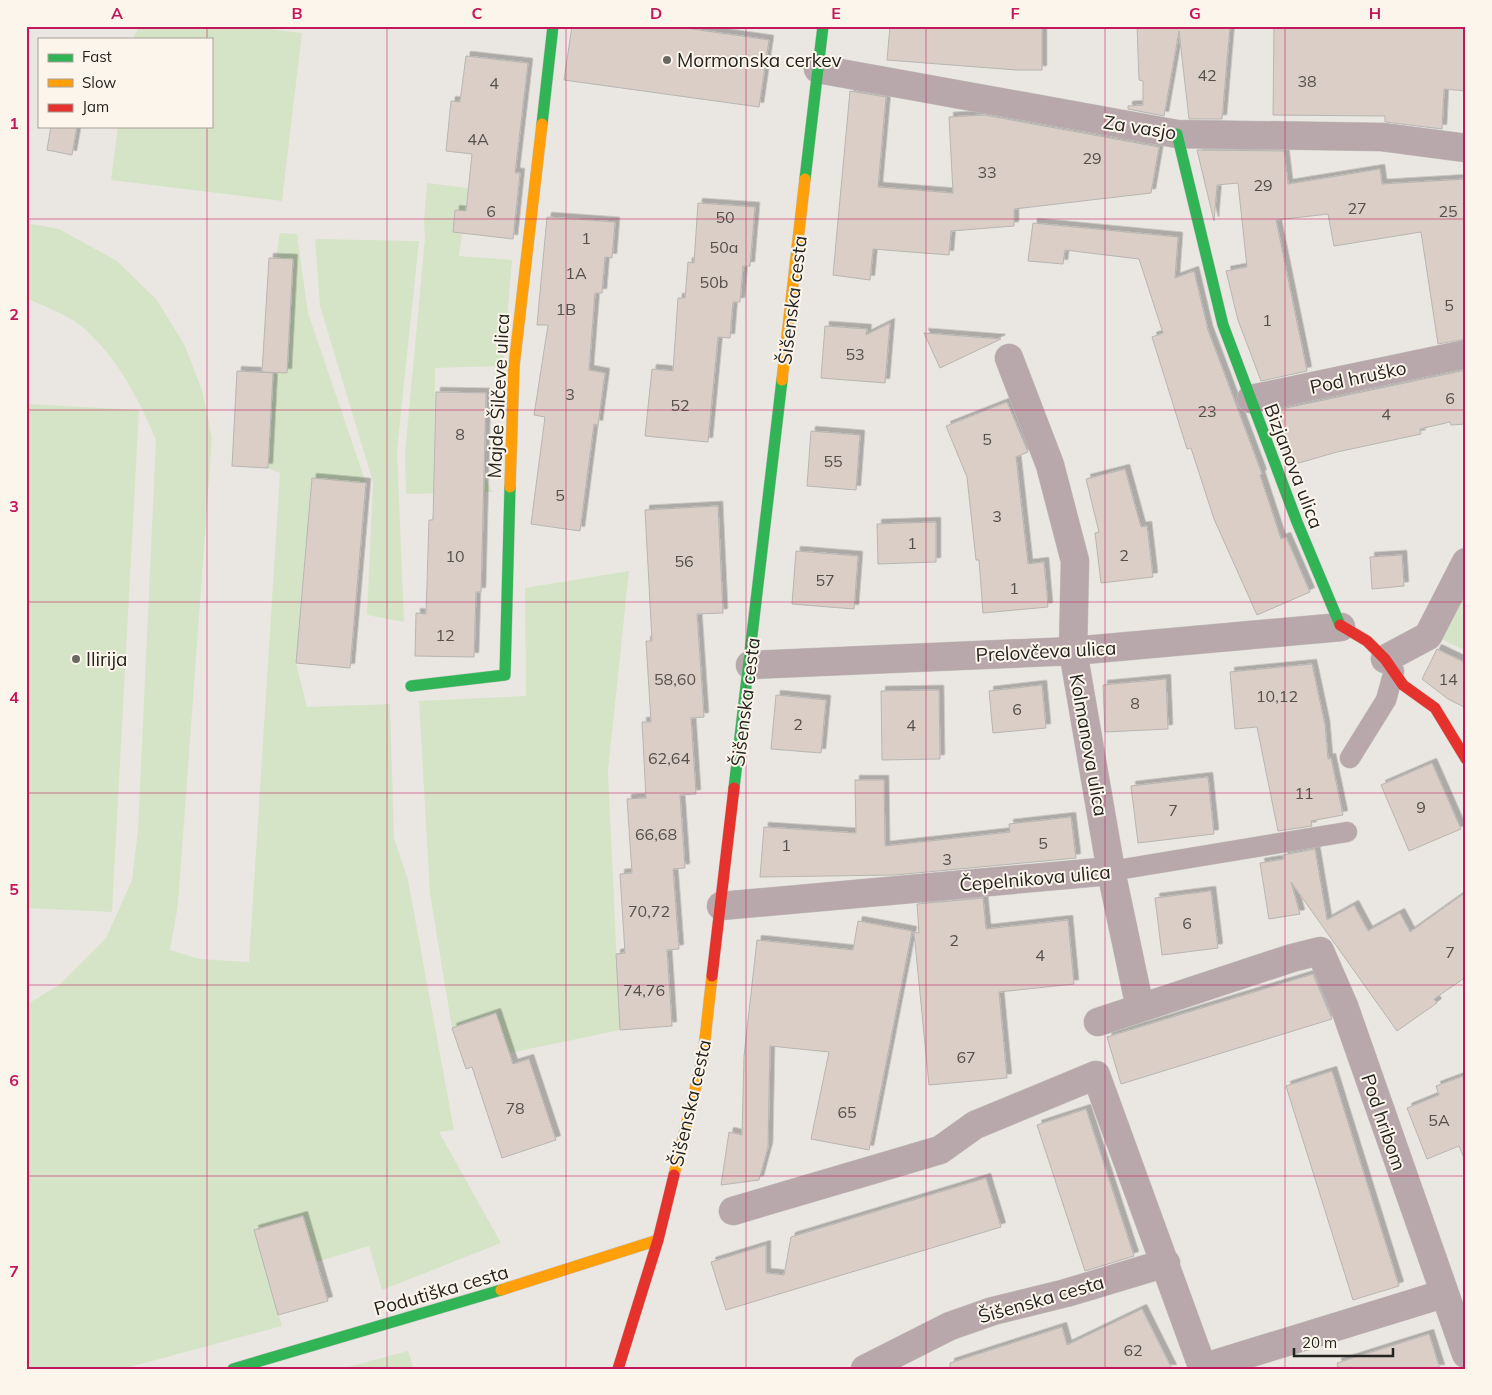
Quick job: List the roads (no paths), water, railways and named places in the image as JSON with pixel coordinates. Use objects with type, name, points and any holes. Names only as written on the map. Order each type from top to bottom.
[{"type":"main road","name":"Majde Šilčeve ulica","points":[[411,686],[504,675],[514,366],[553,26]]},
{"type":"main road","name":"Šišenska cesta","points":[[618,1369],[658,1240],[703,1057],[823,26]]},
{"type":"main road","name":"Bizjanova ulica","points":[[1177,134],[1223,325],[1300,530],[1341,627]]},
{"type":"main road","points":[[1341,627],[1367,641],[1390,665],[1404,685],[1435,708],[1466,759]]},
{"type":"main road","name":"Podutiška cesta","points":[[233,1369],[546,1277],[658,1240]]},
{"type":"street","name":"Za vasjo","points":[[818,69],[1177,134],[1382,137],[1466,148]]},
{"type":"street","name":"Pod hruško","points":[[1251,399],[1466,354]]},
{"type":"street","name":"Kolmanova ulica","points":[[1009,358],[1050,465],[1075,561],[1073,651],[1111,871]]},
{"type":"street","points":[[1390,665],[1428,636],[1466,562]]},
{"type":"street","name":"Prelovčeva ulica","points":[[750,665],[1073,651],[1341,627]]},
{"type":"street","points":[[1098,1022],[1140,1008],[1111,871]]},
{"type":"street","name":"Čepelnikova ulica","points":[[721,906],[1111,871]]},
{"type":"street","name":"Pod hribom","points":[[1140,1008],[1292,958],[1320,951],[1344,1006],[1443,1294],[1466,1354]]},
{"type":"street","points":[[733,1211],[940,1150],[974,1124],[1096,1075],[1166,1263],[1202,1368],[1443,1294]]},
{"type":"street","name":"Šišenska cesta","points":[[865,1369],[950,1326],[985,1314],[1066,1293],[1166,1263]]},
{"type":"lane","points":[[1350,758],[1386,700],[1390,665]]},
{"type":"lane","name":"Čepelnikova ulica","points":[[1111,871],[1347,832]]},
{"type":"place","name":"Mormonska cerkev","points":[[667,60]]},
{"type":"place","name":"Ilirija","points":[[76,659]]}]
